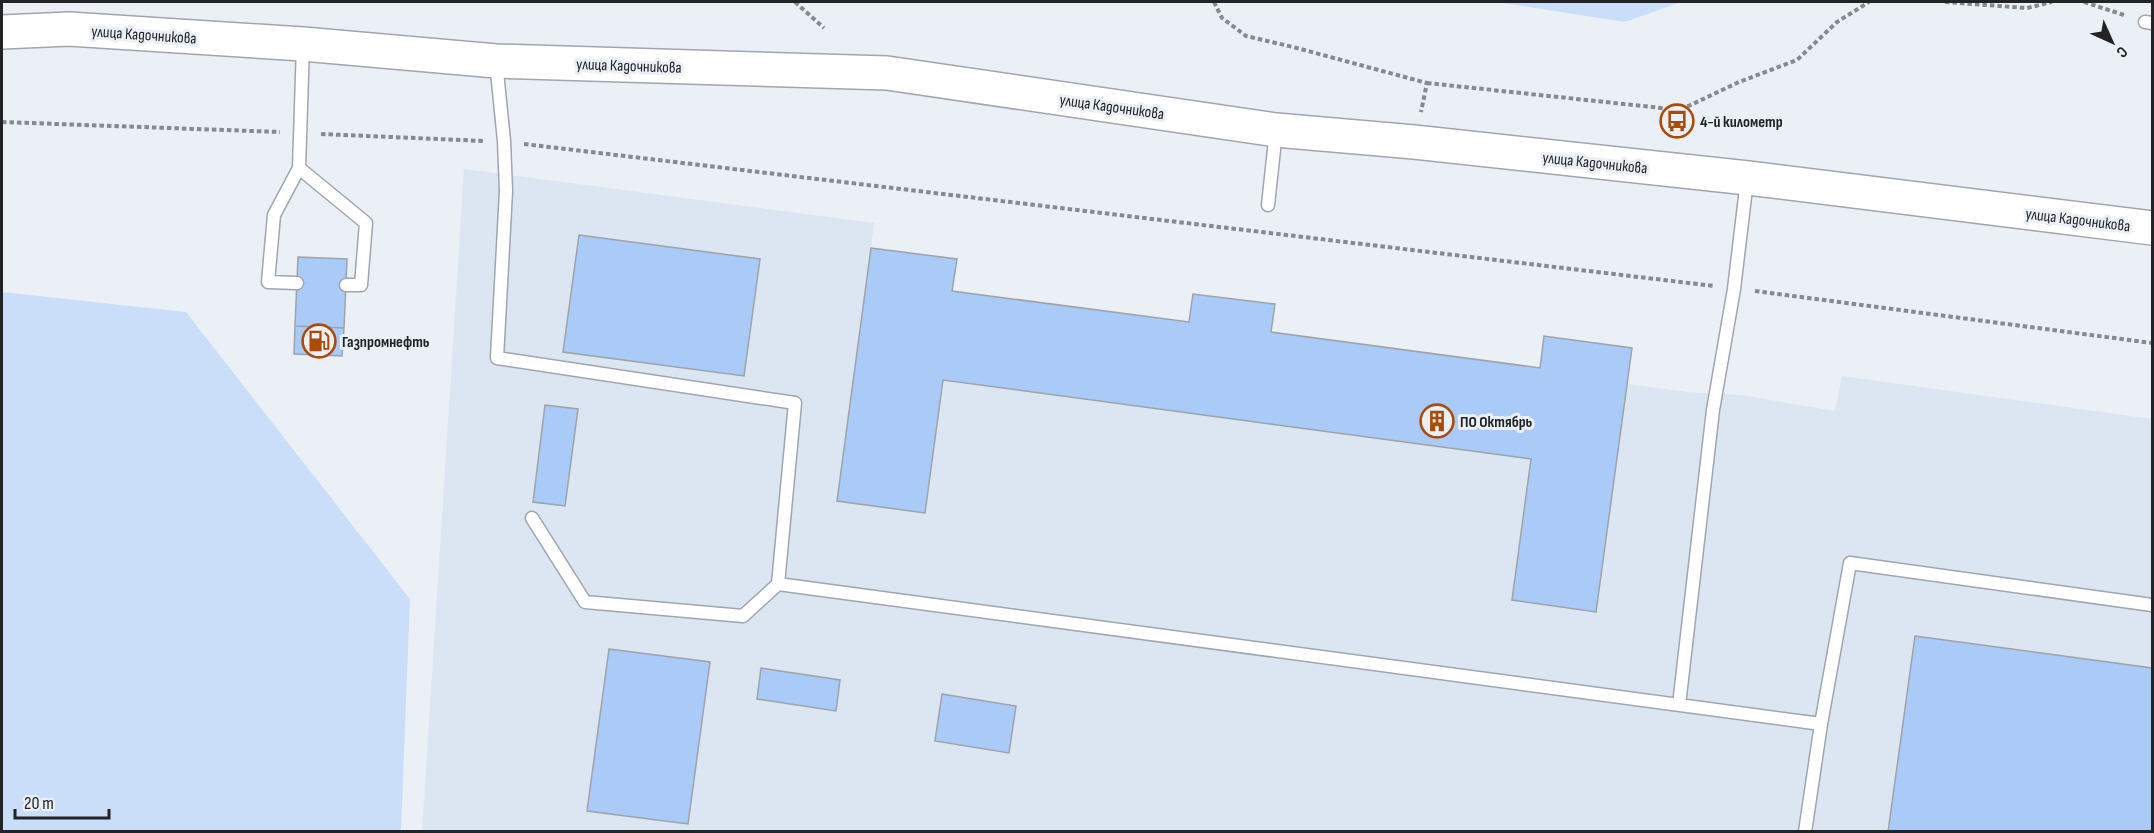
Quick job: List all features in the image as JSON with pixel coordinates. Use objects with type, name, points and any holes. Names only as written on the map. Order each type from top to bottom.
[{"type":"main road","points":[[2,13],[69,29]]},
{"type":"main road","points":[[2,32],[69,29]]},
{"type":"main road","name":"улица Кадочникова","points":[[69,29],[303,44],[496,61],[887,73],[1276,130],[1414,142],[1748,178],[2152,228]]},
{"type":"lane","points":[[297,283],[268,282],[274,215],[299,168],[303,44]]},
{"type":"lane","points":[[496,61],[506,190],[497,358],[795,403],[778,584],[743,616],[585,602],[532,518]]},
{"type":"lane","points":[[1268,205],[1276,130]]},
{"type":"lane","points":[[299,168],[366,223],[361,285],[346,285]]},
{"type":"lane","points":[[1679,705],[1713,410],[1734,289],[1748,178]]},
{"type":"lane","points":[[1805,831],[1821,724],[1850,563],[2152,605]]},
{"type":"lane","points":[[778,584],[1821,724]]},
{"type":"path","points":[[795,2],[824,28]]},
{"type":"path","points":[[1214,2],[1222,18],[1246,36],[1427,83],[1680,110],[1739,82],[1797,60],[1837,22],[1869,2]]},
{"type":"path","points":[[1945,2],[2027,8],[2052,2]]},
{"type":"path","points":[[2084,2],[2149,23]]},
{"type":"path","points":[[1414,142],[1427,83]]},
{"type":"path","points":[[2,122],[504,141],[1734,289],[2152,343]]},
{"type":"shaded area","points":[[1496,2],[1681,2],[1625,22]]},
{"type":"shaded area","points":[[464,169],[874,223],[871,248],[957,259],[953,291],[1189,322],[1193,294],[1275,304],[1271,332],[1540,367],[1544,336],[1632,348],[1628,384],[1687,392],[1742,395],[1835,411],[1842,376],[2152,419],[2152,831],[422,832]]},
{"type":"shaded area","points":[[2,292],[186,312],[410,599],[401,831],[2,831]]},
{"type":"building","points":[[579,235],[760,259],[744,376],[563,352]]},
{"type":"building","name":"ПО Октябрь","points":[[871,248],[957,259],[952,291],[1189,322],[1193,294],[1275,304],[1271,332],[1540,368],[1544,336],[1632,348],[1596,612],[1512,600],[1531,459],[943,380],[925,513],[837,501]]},
{"type":"building","points":[[298,257],[347,259],[344,328],[295,326]]},
{"type":"building","name":"Газпромнефть","points":[[295,326],[344,328],[342,356],[294,354]]},
{"type":"building","points":[[545,405],[578,409],[565,506],[533,502]]},
{"type":"building","points":[[1915,636],[2152,668],[2152,832],[1888,832]]},
{"type":"building","points":[[609,649],[710,662],[688,824],[587,811]]},
{"type":"building","points":[[761,668],[840,680],[836,711],[757,699]]},
{"type":"building","points":[[942,694],[1016,706],[1009,753],[935,741]]},
{"type":"place","name":"4-й километр","points":[[1677,121]]},
{"type":"place","name":"Газпромнефть","points":[[319,341]]},
{"type":"place","name":"ПО Октябрь","points":[[1437,421]]}]
